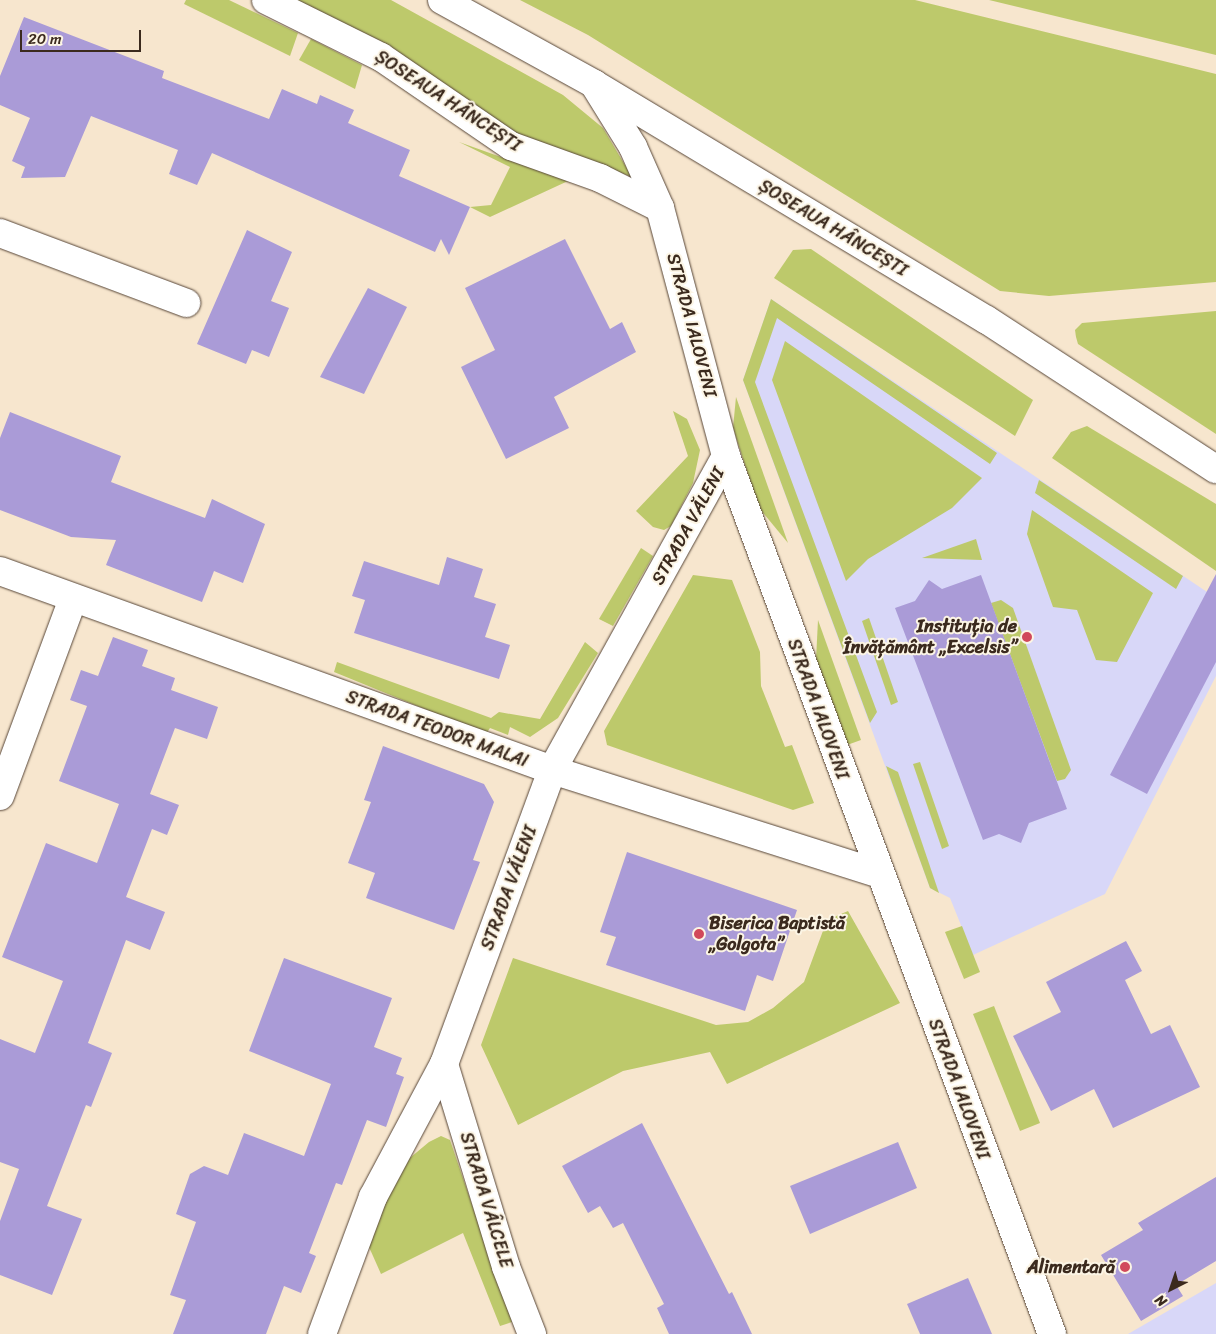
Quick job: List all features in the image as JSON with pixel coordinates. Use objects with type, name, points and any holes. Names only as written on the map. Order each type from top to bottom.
[{"type":"street","name":"ȘOSEAUA HÂNCEȘTI","points":[[266,0],[381,57],[511,146],[600,178],[660,208]]},
{"type":"street","name":"ȘOSEAUA HÂNCEȘTI","points":[[442,0],[594,84],[987,320],[1216,469]]},
{"type":"street","name":"STRADA IALOVENI","points":[[594,84],[633,147],[660,208],[726,456],[879,874],[1052,1334]]},
{"type":"street","points":[[0,233],[186,303]]},
{"type":"street","name":"STRADA VĂLENI","points":[[322,1334],[373,1198],[444,1064],[552,770],[726,456]]},
{"type":"street","name":"STRADA TEODOR MALAI","points":[[0,571],[552,770],[879,874]]},
{"type":"street","points":[[0,796],[73,598]]},
{"type":"street","name":"STRADA VÂLCELE","points":[[444,1064],[506,1267],[532,1334]]},
{"type":"shaded area","name":"Instituția de Învățământ „Excelsis”","points":[[771,299],[1216,598],[1216,676],[1105,894],[973,955],[950,898],[930,888],[743,380]]},
{"type":"shaded area","points":[[1216,1283],[1216,1334],[1128,1334],[1185,1301]]},
{"type":"green space","points":[[186,0],[229,0],[298,33],[290,56],[184,4]]},
{"type":"green space","points":[[287,0],[391,0],[563,95],[603,128],[632,177],[499,128],[380,41]]},
{"type":"green space","points":[[520,0],[915,0],[1216,74],[1216,282],[1049,296],[1000,291],[588,35]]},
{"type":"green space","points":[[989,0],[1216,0],[1216,55]]},
{"type":"green space","points":[[311,39],[362,65],[355,89],[299,60]]},
{"type":"green space","points":[[459,142],[568,181],[490,217],[470,207],[491,205],[510,167]]},
{"type":"green space","points":[[811,249],[1033,400],[1015,436],[774,278],[793,250]]},
{"type":"green space","points":[[771,299],[997,453],[990,464],[777,318],[755,382],[877,712],[870,723],[743,380]]},
{"type":"green space","points":[[1216,311],[1216,434],[1078,344],[1076,337],[1075,330],[1082,323]]},
{"type":"green space","points":[[785,341],[982,478],[952,508],[868,559],[846,581],[772,380]]},
{"type":"green space","points":[[736,397],[788,543],[759,508],[733,428]]},
{"type":"green space","points":[[673,411],[687,419],[700,450],[693,483],[671,526],[664,530],[653,527],[636,511],[688,456]]},
{"type":"green space","points":[[1087,426],[1216,504],[1216,571],[1052,458],[1071,432]]},
{"type":"green space","points":[[1039,480],[1183,576],[1176,589],[1035,493]]},
{"type":"green space","points":[[1032,510],[1153,593],[1117,662],[1096,660],[1077,610],[1053,607],[1027,534]]},
{"type":"green space","points":[[976,539],[982,560],[922,558]]},
{"type":"green space","points":[[641,548],[653,556],[613,626],[599,619]]},
{"type":"green space","points":[[693,575],[732,580],[760,652],[761,686],[785,747],[792,745],[814,803],[793,810],[607,745],[604,731]]},
{"type":"green space","points":[[1001,600],[1013,608],[1071,770],[1065,779],[1057,781],[991,603]]},
{"type":"green space","points":[[869,618],[898,702],[891,705],[862,621]]},
{"type":"green space","points":[[818,620],[861,740],[847,745],[816,660]]},
{"type":"green space","points":[[585,642],[598,653],[558,718],[530,737],[510,727],[508,735],[490,728],[486,734],[334,672],[337,662],[491,718],[499,712],[540,719]]},
{"type":"green space","points":[[920,762],[949,846],[942,849],[913,764]]},
{"type":"green space","points":[[886,766],[898,772],[939,893],[930,888]]},
{"type":"green space","points":[[848,911],[900,1003],[727,1084],[710,1052],[623,1071],[518,1125],[481,1045],[513,958],[716,1025],[748,1022],[773,1008],[804,982],[827,920]]},
{"type":"green space","points":[[962,926],[980,972],[964,979],[945,932]]},
{"type":"green space","points":[[994,1006],[1040,1123],[1020,1131],[973,1014]]},
{"type":"green space","points":[[441,1136],[450,1140],[512,1322],[500,1326],[463,1233],[381,1274],[369,1247],[399,1167],[429,1142]]},
{"type":"building","points":[[24,17],[164,71],[162,78],[269,119],[282,89],[317,104],[320,95],[354,110],[348,123],[410,150],[399,176],[470,207],[449,255],[441,239],[435,252],[212,153],[197,185],[169,174],[178,150],[91,116],[65,177],[21,178],[25,167],[12,161],[30,118],[0,105],[0,76]]},
{"type":"building","points":[[247,230],[292,252],[271,301],[289,308],[269,357],[252,350],[246,364],[197,344]]},
{"type":"building","points":[[565,239],[610,329],[622,322],[636,352],[554,397],[569,428],[506,459],[461,367],[495,350],[465,288]]},
{"type":"building","points":[[368,288],[407,307],[364,394],[320,377]]},
{"type":"building","points":[[10,412],[121,456],[111,482],[205,518],[212,499],[265,524],[243,583],[214,571],[202,602],[106,565],[116,540],[71,537],[0,510],[0,438]]},
{"type":"building","points":[[447,557],[483,569],[474,597],[496,604],[485,637],[510,645],[499,679],[354,633],[365,600],[352,596],[364,561],[439,585]]},
{"type":"building","points":[[1216,574],[1216,662],[1147,794],[1110,775]]},
{"type":"building","points":[[981,575],[1067,809],[1029,823],[1021,843],[999,834],[983,840],[895,608],[915,601],[929,580],[942,589]]},
{"type":"building","points":[[113,637],[148,650],[142,666],[175,678],[171,690],[218,707],[207,739],[175,728],[150,794],[179,805],[167,835],[152,829],[126,897],[165,912],[150,950],[126,940],[88,1043],[112,1053],[91,1107],[86,1105],[47,1206],[82,1219],[52,1295],[0,1275],[0,1221],[19,1169],[0,1162],[0,1039],[35,1053],[63,981],[2,957],[46,843],[97,863],[119,804],[59,781],[87,706],[70,700],[81,670],[98,676]]},
{"type":"building","points":[[383,746],[484,784],[494,802],[473,860],[480,862],[454,930],[366,898],[375,873],[348,863],[371,802],[364,800]]},
{"type":"building","name":"Biserica Baptistă „Golgota”","points":[[627,852],[797,910],[773,981],[757,975],[745,1011],[606,965],[616,937],[600,932]]},
{"type":"building","points":[[1126,941],[1142,971],[1125,980],[1151,1034],[1170,1025],[1200,1087],[1113,1128],[1094,1089],[1051,1111],[1013,1036],[1061,1012],[1046,982]]},
{"type":"building","points":[[284,958],[392,998],[374,1047],[402,1058],[396,1074],[404,1077],[386,1127],[367,1120],[342,1185],[336,1183],[309,1253],[316,1256],[301,1293],[284,1286],[266,1334],[173,1334],[186,1300],[170,1295],[196,1222],[176,1214],[190,1174],[204,1166],[228,1175],[244,1133],[304,1156],[331,1084],[249,1051]]},
{"type":"building","points":[[642,1123],[729,1294],[732,1292],[752,1334],[669,1334],[657,1308],[664,1304],[623,1223],[613,1228],[600,1206],[588,1213],[562,1166]]},
{"type":"building","points":[[898,1142],[917,1188],[810,1234],[790,1186]]},
{"type":"building","points":[[1216,1177],[1216,1261],[1176,1285],[1183,1296],[1141,1321],[1101,1255],[1143,1230],[1138,1223]]},
{"type":"building","points":[[968,1278],[992,1334],[920,1334],[907,1304]]},
{"type":"place","name":"Instituția de Învățământ „Excelsis”","points":[[1027,637]]},
{"type":"place","name":"Biserica Baptistă „Golgota”","points":[[699,934]]},
{"type":"place","name":"Alimentară","points":[[1125,1267]]}]
